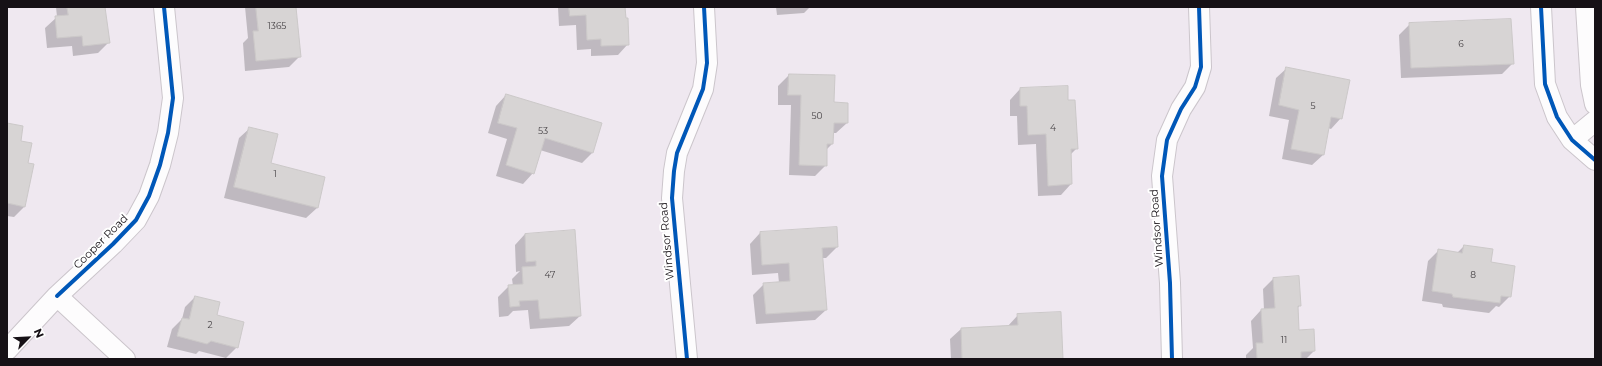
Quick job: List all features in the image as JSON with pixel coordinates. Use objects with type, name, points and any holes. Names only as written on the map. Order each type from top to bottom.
[{"type":"street","name":"Cooper Road","points":[[7,350],[57,296],[114,244],[136,220],[149,196],[160,165],[168,134],[173,98],[164,7]]},
{"type":"street","name":"Windsor Road","points":[[687,359],[672,198],[676,153],[693,116],[703,89],[707,63],[704,7]]},
{"type":"street","name":"Windsor Road","points":[[1172,359],[1170,283],[1162,176],[1167,140],[1181,109],[1195,87],[1201,67],[1199,7]]},
{"type":"street","points":[[1541,7],[1545,84],[1557,117],[1572,140],[1595,160]]},
{"type":"street","points":[[1586,7],[1591,85],[1595,104]]},
{"type":"street","points":[[1572,140],[1595,121]]},
{"type":"street","points":[[57,296],[125,359]]},
{"type":"building","points":[[67,7],[105,7],[110,43],[83,46],[82,36],[57,38],[55,16],[68,15]]},
{"type":"building","points":[[256,7],[296,7],[301,57],[256,61],[253,31],[258,31]]},
{"type":"building","points":[[569,7],[625,7],[626,18],[628,18],[629,45],[601,46],[601,39],[587,40],[586,15],[570,16]]},
{"type":"building","points":[[1511,19],[1514,64],[1411,68],[1409,23]]},
{"type":"building","points":[[1286,67],[1350,80],[1342,119],[1331,117],[1324,155],[1291,149],[1299,110],[1279,105]]},
{"type":"building","points":[[789,74],[835,75],[834,102],[848,103],[848,123],[834,123],[833,144],[827,144],[827,166],[799,165],[801,95],[788,95]]},
{"type":"building","points":[[1068,86],[1068,100],[1075,100],[1078,149],[1071,149],[1072,184],[1048,186],[1046,134],[1028,135],[1027,106],[1020,106],[1020,88]]},
{"type":"building","points":[[506,94],[602,123],[593,153],[545,138],[534,174],[506,165],[517,128],[498,123]]},
{"type":"building","points":[[7,123],[23,126],[21,141],[32,143],[28,163],[34,164],[25,207],[7,203]]},
{"type":"building","points":[[249,127],[278,134],[271,163],[325,177],[318,208],[234,187]]},
{"type":"building","points":[[837,227],[838,247],[822,248],[827,310],[766,314],[763,283],[790,281],[789,263],[762,265],[760,232]]},
{"type":"building","points":[[575,230],[581,316],[540,319],[538,300],[519,301],[520,306],[510,307],[508,285],[523,284],[522,267],[536,266],[536,261],[526,262],[525,234]]},
{"type":"building","points":[[1464,245],[1493,249],[1491,262],[1515,266],[1511,297],[1501,296],[1500,303],[1453,297],[1452,294],[1432,291],[1438,249],[1462,253]]},
{"type":"building","points":[[1299,276],[1301,306],[1298,306],[1299,330],[1314,329],[1315,351],[1301,352],[1301,359],[1257,359],[1256,343],[1263,343],[1261,309],[1275,308],[1273,278]]},
{"type":"building","points":[[195,296],[220,302],[217,315],[244,322],[238,348],[211,341],[207,344],[177,336],[182,318],[189,319]]},
{"type":"building","points":[[1061,312],[1063,359],[962,359],[961,328],[1018,325],[1017,314]]},
{"type":"cycle path","points":[[57,296],[113,244],[136,220],[149,196],[160,165],[168,133],[173,98],[164,7]]},
{"type":"cycle path","points":[[687,359],[672,198],[677,153],[703,89],[707,63],[704,7]]},
{"type":"cycle path","points":[[1172,359],[1170,283],[1162,176],[1167,140],[1181,109],[1195,87],[1201,67],[1199,7]]},
{"type":"cycle path","points":[[1541,7],[1545,84],[1557,117],[1572,140],[1595,160]]}]
